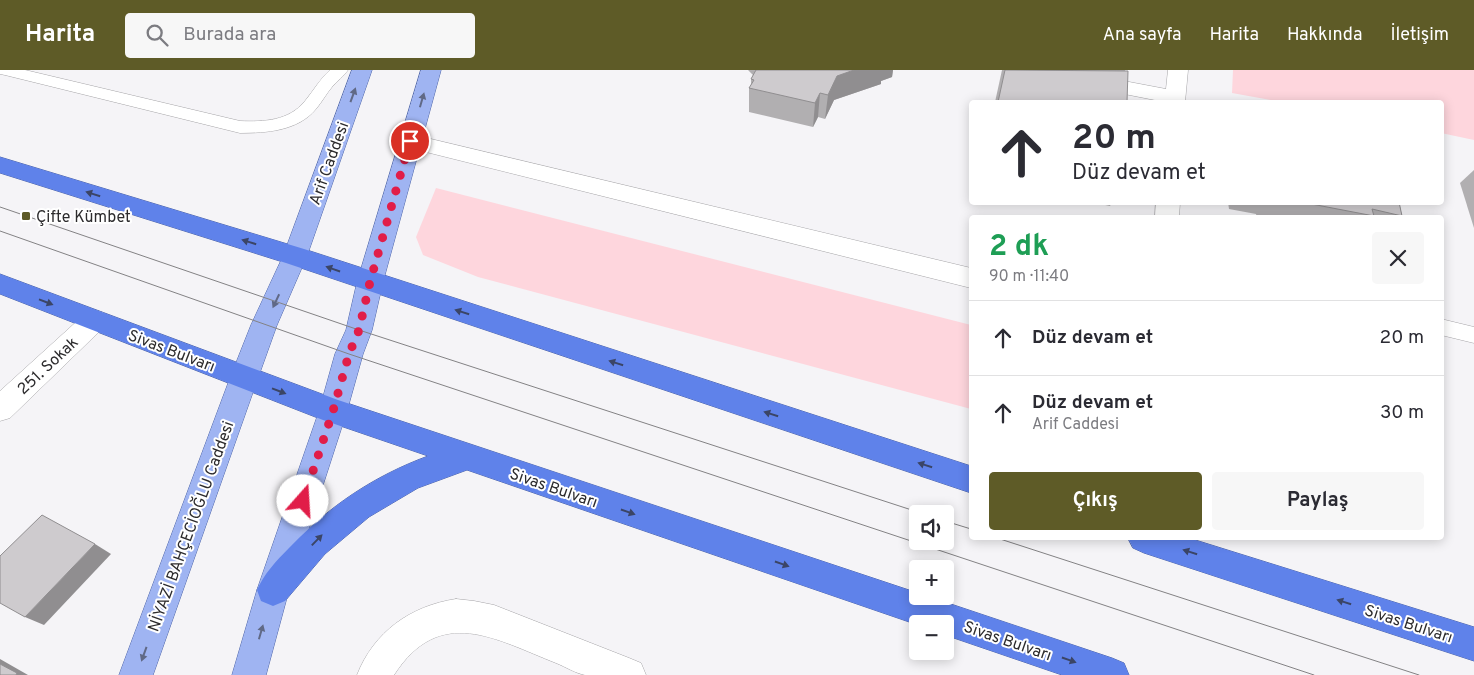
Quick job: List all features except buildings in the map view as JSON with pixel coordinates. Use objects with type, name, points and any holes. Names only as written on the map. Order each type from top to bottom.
[{"type":"highway","points":[[0,165],[295,256],[969,479]]},
{"type":"highway","name":"Sivas Bulvarı","points":[[0,284],[333,411],[1112,675]]},
{"type":"highway","points":[[273,590],[296,561],[350,511],[408,477],[436,465],[466,457]]},
{"type":"highway","name":"Sivas Bulvarı","points":[[1155,540],[1474,644]]},
{"type":"main road","name":"Arif Caddesi","points":[[244,378],[264,325],[295,256],[362,70]]},
{"type":"main road","points":[[248,675],[273,590],[333,411],[349,354],[359,330],[370,282],[431,70]]},
{"type":"main road","name":"NİYAZİ BAHÇECİOĞLU Caddesi","points":[[136,675],[244,378]]},
{"type":"street","points":[[1034,70],[1176,100],[1178,70]]},
{"type":"street","points":[[410,141],[969,278]]},
{"type":"street","name":"251. Sokak","points":[[0,409],[95,320]]},
{"type":"street","points":[[374,675],[385,657],[401,639],[421,625],[440,618],[458,615],[477,616],[629,675]]},
{"type":"lane","points":[[6,70],[240,127],[256,128],[286,122],[308,109],[331,78],[340,70]]},
{"type":"lane","points":[[1444,328],[1474,335]]},
{"type":"shaded area","points":[[1233,70],[1474,70],[1474,140],[1444,134],[1444,100],[1271,100],[1232,93]]},
{"type":"shaded area","points":[[436,188],[969,324],[969,408],[478,277],[423,255],[416,237]]},
{"type":"tram line","points":[[0,207],[359,330],[909,509]]},
{"type":"tram line","points":[[0,231],[349,354],[1314,675]]},
{"type":"tram line","points":[[954,524],[969,528]]},
{"type":"tram line","points":[[1003,540],[1419,675]]},
{"type":"place","name":"Çifte Kümbet","points":[[26,216]]},
{"type":"route","points":[[303,501],[333,411],[349,354],[359,330],[370,282],[410,141]]}]
